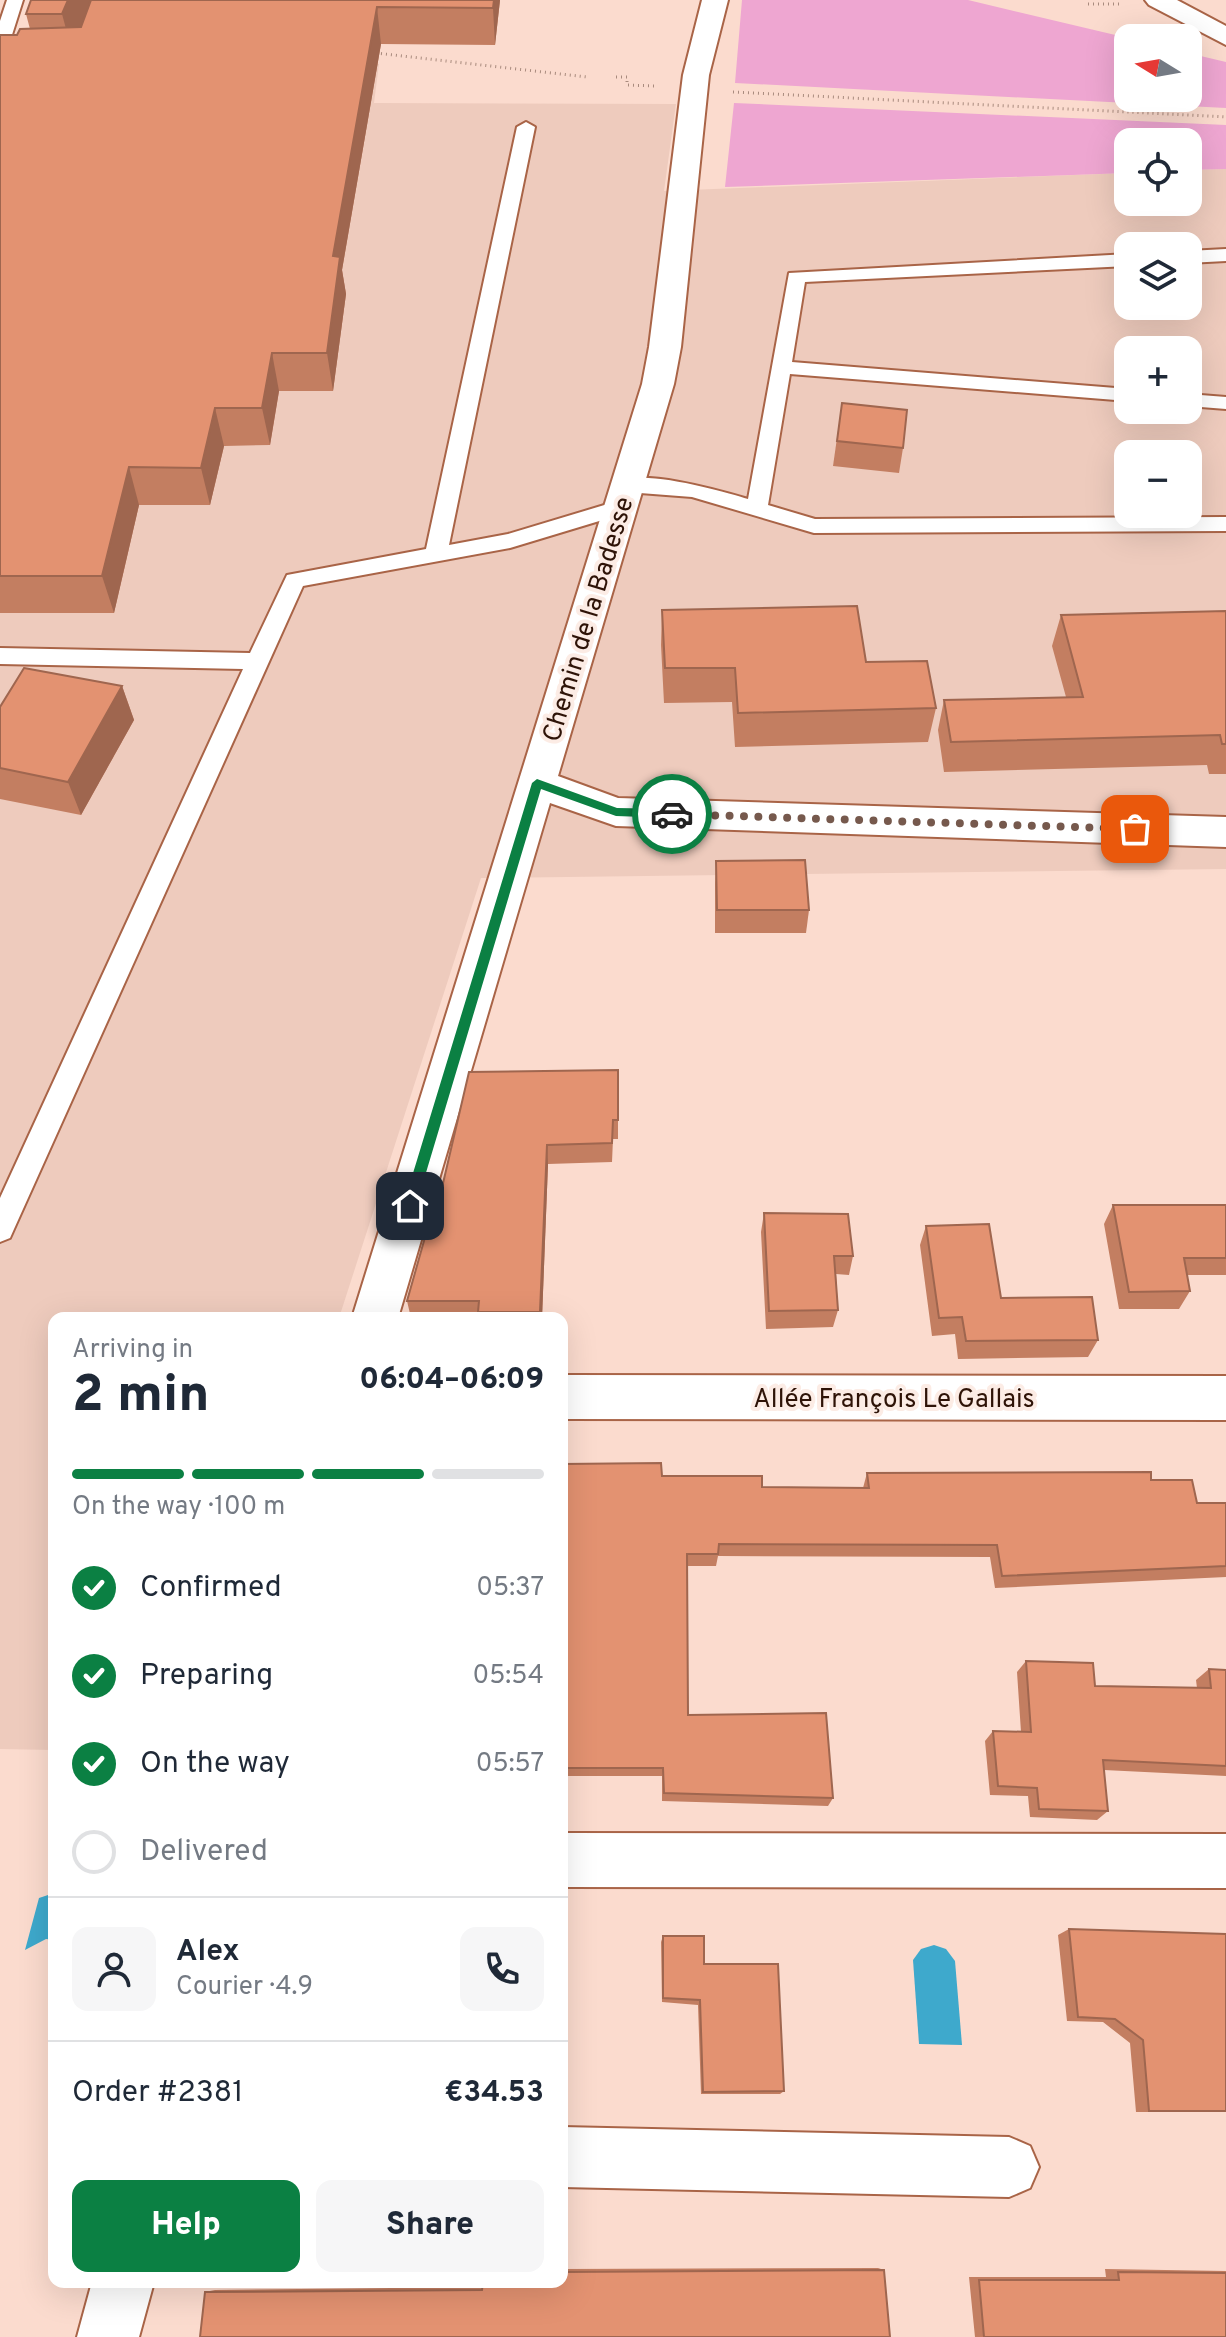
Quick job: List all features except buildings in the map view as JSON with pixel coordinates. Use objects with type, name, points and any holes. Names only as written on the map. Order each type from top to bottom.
[{"type":"street","name":"Chemin de la Badesse","points":[[377,1312],[658,384],[695,87],[715,0]]},
{"type":"street","points":[[1158,0],[1226,37]]},
{"type":"street","points":[[537,783],[616,812],[1226,832]]},
{"type":"street","name":"Allée François Le Gallais","points":[[568,1397],[1226,1398]]},
{"type":"street","points":[[568,1860],[1226,1861]]},
{"type":"street","points":[[568,2157],[1009,2167]]},
{"type":"street","points":[[108,2337],[121,2288]]},
{"type":"lane","points":[[15,0],[3,38],[7,51],[33,59],[49,59]]},
{"type":"lane","points":[[436,554],[526,127]]},
{"type":"lane","points":[[1202,256],[1226,255]]},
{"type":"lane","points":[[757,509],[796,277],[1114,261]]},
{"type":"lane","points":[[781,367],[1114,394]]},
{"type":"lane","points":[[1202,401],[1226,403]]},
{"type":"lane","points":[[0,1229],[295,580],[510,541],[624,496],[693,490],[814,526],[1226,524]]},
{"type":"lane","points":[[0,656],[258,661]]},
{"type":"path","points":[[1088,4],[1114,6],[1127,2]]},
{"type":"path","points":[[362,53],[394,53],[587,77]]},
{"type":"path","points":[[616,77],[627,77],[627,85],[695,87],[738,93],[1226,117]]},
{"type":"shaded area","points":[[742,0],[968,0],[1114,35],[1114,102],[735,83]]},
{"type":"shaded area","points":[[1202,56],[1226,62],[1226,108],[1202,107]]},
{"type":"shaded area","points":[[379,64],[374,103],[676,104],[664,191],[1114,174],[1114,216],[1202,216],[1202,170],[1226,169],[1226,869],[481,878],[341,1312],[48,1312],[48,1750],[0,1749],[0,72]]},
{"type":"shaded area","points":[[734,103],[1226,125],[1226,169],[1202,170],[1202,128],[1114,128],[1114,173],[725,187]]},
{"type":"water","points":[[48,1895],[48,1939],[25,1950],[39,1898]]},
{"type":"water","points":[[934,1945],[946,1949],[955,1961],[962,2045],[919,2044],[913,1960],[921,1949]]},
{"type":"way so far","points":[[672,814],[1135,829]]},
{"type":"route","points":[[410,1206],[537,783],[616,812],[672,814]]}]
